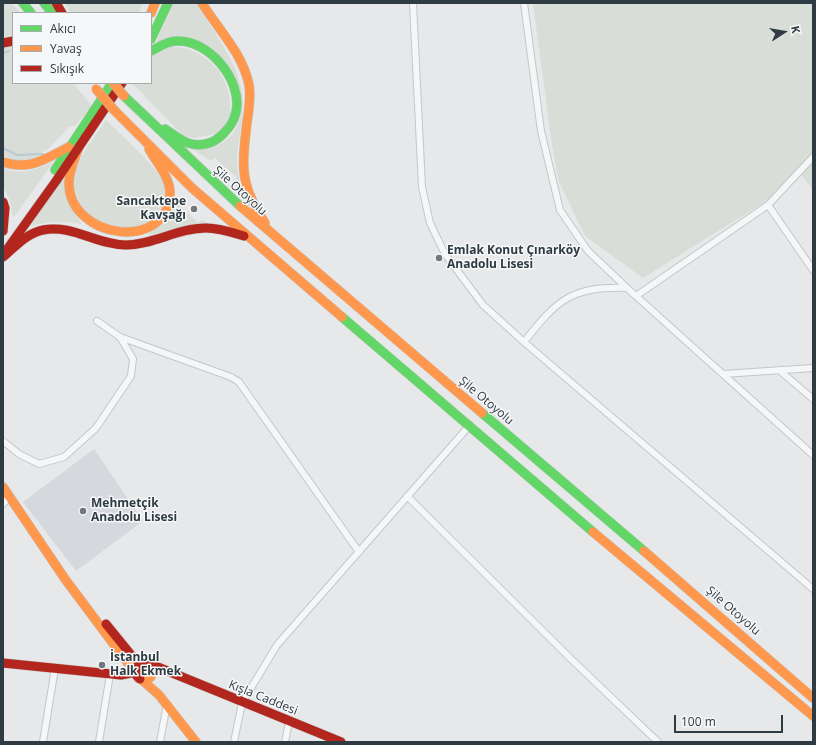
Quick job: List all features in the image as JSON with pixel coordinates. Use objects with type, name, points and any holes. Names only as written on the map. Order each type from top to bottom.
[{"type":"main road","points":[[23,3],[30,12]]},
{"type":"main road","points":[[44,3],[51,12]]},
{"type":"main road","points":[[56,3],[61,12]]},
{"type":"main road","points":[[152,37],[168,3]]},
{"type":"main road","points":[[202,3],[240,63],[248,80],[249,100],[242,171],[244,185],[248,199],[278,241]]},
{"type":"main road","points":[[113,84],[146,119],[180,140],[194,145],[215,142],[225,135],[237,112],[237,97],[231,79],[220,63],[204,50],[195,45],[179,41],[166,43],[152,50]]},
{"type":"main road","points":[[3,242],[55,170],[69,146],[111,84]]},
{"type":"main road","points":[[3,256],[121,84]]},
{"type":"main road","points":[[93,86],[114,110],[208,203],[470,425],[641,574],[813,716]]},
{"type":"main road","name":"Şile Otoyolu","points":[[146,119],[222,192],[278,241],[721,616],[813,698]]},
{"type":"main road","points":[[79,147],[69,185],[72,200],[81,217],[104,230],[123,233],[139,232],[160,219],[167,207],[170,193],[168,182],[163,171],[156,163],[146,142]]},
{"type":"main road","points":[[3,162],[12,166],[37,165],[69,146]]},
{"type":"main road","points":[[3,202],[5,208],[3,231]]},
{"type":"main road","points":[[3,256],[26,238],[40,230],[53,228],[65,228],[106,242],[124,245],[143,243],[199,228],[214,229],[246,236]]},
{"type":"main road","points":[[3,487],[66,579],[127,662],[138,675],[159,694],[196,742]]},
{"type":"main road","points":[[66,579],[73,582],[132,656],[146,663],[153,669],[152,676],[159,694]]},
{"type":"main road","points":[[3,663],[121,675],[138,675],[147,680],[152,676]]},
{"type":"main road","points":[[138,675],[138,665],[146,663]]},
{"type":"main road","name":"Kışla Caddesi","points":[[146,663],[339,741]]},
{"type":"main road","name":"Kışla Caddesi","points":[[152,676],[176,676]]},
{"type":"main road","points":[[800,705],[813,726]]},
{"type":"street","points":[[413,3],[422,187],[430,223],[445,254],[484,305],[524,342],[813,589]]},
{"type":"street","points":[[524,3],[541,131],[560,210],[588,251],[627,288],[813,455]]},
{"type":"street","points":[[636,296],[768,205],[813,157]]},
{"type":"street","points":[[768,205],[813,270]]},
{"type":"street","points":[[524,342],[541,320],[560,301],[579,292],[608,288],[627,288]]},
{"type":"street","points":[[97,321],[120,337],[232,377],[239,382],[359,552]]},
{"type":"street","points":[[3,441],[19,454],[40,464],[64,457],[96,428],[131,376],[133,359],[120,337]]},
{"type":"street","points":[[723,374],[813,368]]},
{"type":"street","points":[[779,370],[813,399]]},
{"type":"street","points":[[234,742],[242,703],[277,645],[470,425]]},
{"type":"street","points":[[407,496],[570,658],[658,742]]},
{"type":"street","points":[[3,504],[10,497]]},
{"type":"street","points":[[43,742],[55,668]]},
{"type":"street","points":[[99,742],[110,674]]},
{"type":"street","points":[[160,742],[167,704]]},
{"type":"street","points":[[285,742],[289,722]]},
{"type":"shaded area","points":[[3,3],[12,3],[19,12],[12,12],[12,36],[3,37]]},
{"type":"shaded area","points":[[65,3],[143,3],[139,12],[70,12]]},
{"type":"shaded area","points":[[174,3],[197,3],[222,44],[238,77],[243,104],[237,157],[238,175],[242,193],[234,182],[237,178],[215,158],[211,161],[192,149],[213,147],[228,139],[236,129],[240,118],[241,106],[235,81],[229,70],[211,47],[198,42],[156,42]]},
{"type":"shaded area","points":[[533,3],[813,3],[813,190],[797,169],[768,200],[643,278],[585,236],[559,182],[552,145]]},
{"type":"shaded area","points":[[12,46],[12,84],[74,84],[92,106],[75,126],[69,127],[48,149],[38,155],[40,157],[17,160],[3,155],[3,48]]},
{"type":"shaded area","points":[[170,47],[181,48],[192,51],[211,62],[224,80],[228,91],[230,105],[228,121],[220,133],[195,138],[183,136],[133,84],[152,84],[152,56]]},
{"type":"shaded area","points":[[106,120],[148,162],[162,179],[165,186],[166,191],[161,207],[155,216],[146,223],[124,228],[101,223],[91,217],[82,209],[80,205],[73,183],[76,168],[88,146]]},
{"type":"shaded area","points":[[55,160],[13,218],[9,198],[3,187],[3,168],[16,171],[37,169]]},
{"type":"shaded area","points":[[66,174],[66,195],[73,212],[82,224],[55,222],[28,227]]},
{"type":"shaded area","points":[[174,200],[198,223],[202,220],[207,222],[150,237],[149,233],[159,226]]},
{"type":"shaded area","name":"Mehmetçik Anadolu Lisesi","points":[[94,449],[143,521],[76,571],[23,502]]},
{"type":"waterway","points":[[3,53],[9,51]]},
{"type":"waterway","points":[[3,148],[17,155],[43,154]]},
{"type":"traffic: fast","points":[[23,3],[30,12]]},
{"type":"traffic: fast","points":[[44,3],[51,12]]},
{"type":"traffic: fast","points":[[152,37],[168,3]]},
{"type":"traffic: fast","points":[[152,50],[163,44],[173,41],[188,42],[200,47],[211,54],[229,75],[237,100],[236,112],[231,125],[215,141],[202,145],[188,143],[179,139],[165,129]]},
{"type":"traffic: fast","points":[[55,170],[111,84]]},
{"type":"traffic: fast","points":[[124,96],[240,206]]},
{"type":"traffic: fast","points":[[342,317],[593,532]]},
{"type":"traffic: fast","points":[[482,413],[644,551]]},
{"type":"traffic: slow","points":[[151,12],[155,3]]},
{"type":"traffic: slow","points":[[202,3],[236,52],[246,74],[250,90],[250,99],[244,151],[244,174],[251,197],[265,223]]},
{"type":"traffic: slow","points":[[114,84],[124,96]]},
{"type":"traffic: slow","points":[[96,89],[114,110]]},
{"type":"traffic: slow","points":[[114,110],[192,188],[342,317]]},
{"type":"traffic: slow","points":[[3,162],[22,165],[30,164],[45,159],[69,147]]},
{"type":"traffic: slow","points":[[79,147],[72,164],[69,178],[73,201],[84,216],[100,226],[118,231],[137,231],[153,225],[165,212],[170,193],[168,181],[149,149]]},
{"type":"traffic: slow","points":[[240,206],[482,413]]},
{"type":"traffic: slow","points":[[3,487],[65,579],[127,662],[136,669]]},
{"type":"traffic: slow","points":[[593,532],[813,716]]},
{"type":"traffic: slow","points":[[644,551],[813,698]]},
{"type":"traffic: slow","points":[[138,678],[144,680],[151,677],[153,669],[148,663]]},
{"type":"traffic: slow","points":[[142,680],[159,695],[196,742]]},
{"type":"traffic: jam","points":[[56,3],[61,12]]},
{"type":"traffic: jam","points":[[3,43],[12,41]]},
{"type":"traffic: jam","points":[[8,248],[56,181],[121,84]]},
{"type":"traffic: jam","points":[[3,202],[5,208],[3,231]]},
{"type":"traffic: jam","points":[[3,257],[32,234],[43,230],[54,229],[74,232],[105,242],[126,245],[146,242],[185,231],[206,228],[225,230],[244,236]]},
{"type":"traffic: jam","points":[[106,624],[132,656],[143,663]]},
{"type":"traffic: jam","points":[[3,663],[121,675],[136,672]]},
{"type":"traffic: jam","points":[[140,679],[136,675],[137,667],[141,663],[148,663],[341,742]]},
{"type":"place","name":"Sancaktepe Kavşağı","points":[[194,209]]},
{"type":"place","name":"Emlak Konut Çınarköy Anadolu Lisesi","points":[[439,258]]},
{"type":"place","name":"Mehmetçik Anadolu Lisesi","points":[[83,511]]},
{"type":"place","name":"İstanbul Halk Ekmek","points":[[102,665]]}]
